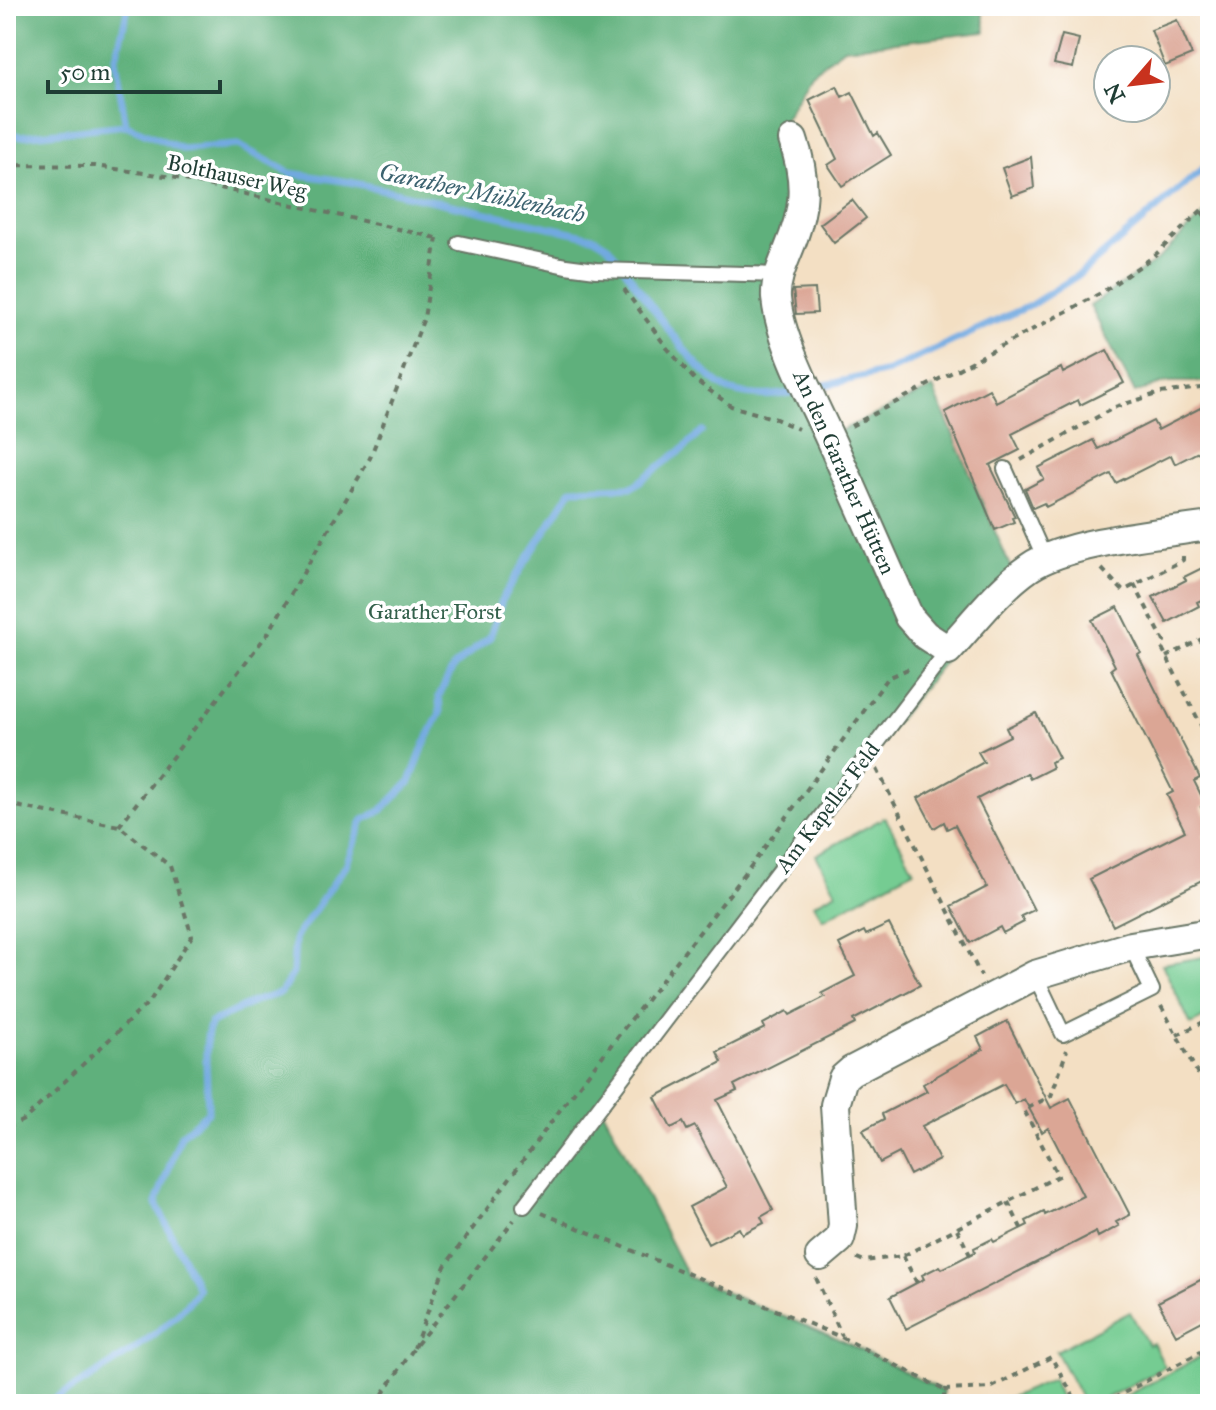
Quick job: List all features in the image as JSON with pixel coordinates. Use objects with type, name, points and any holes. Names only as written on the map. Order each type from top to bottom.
[{"type":"street","name":"An den Garather Hütten","points":[[793,140],[802,165],[804,190],[797,225],[779,275],[776,295],[781,323],[801,376],[909,617],[925,635],[948,650]]},
{"type":"street","name":"Am Kapeller Feld","points":[[948,650],[1021,574],[1045,559],[1080,547],[1210,526]]},
{"type":"street","points":[[826,1252],[840,1239],[843,1226],[835,1105],[843,1078],[859,1065],[1035,975],[1131,946],[1210,933]]},
{"type":"lane","points":[[459,243],[596,270],[779,275]]},
{"type":"lane","points":[[1005,469],[1045,559]]},
{"type":"lane","name":"Am Kapeller Feld","points":[[524,1206],[948,650]]},
{"type":"lane","points":[[1035,975],[1063,1034],[1152,990],[1131,946]]},
{"type":"path","name":"Bolthauser Weg","points":[[6,165],[95,166],[172,177],[459,243]]},
{"type":"path","points":[[596,270],[628,291],[667,348],[695,380],[731,406],[776,419],[806,432],[824,428],[1101,293],[1153,257],[1210,202]]},
{"type":"path","points":[[1201,211],[1210,222]]},
{"type":"path","points":[[119,826],[269,632],[370,458],[424,318],[437,238]]},
{"type":"path","points":[[1005,469],[1115,407],[1160,393],[1210,387]]},
{"type":"path","points":[[1080,547],[1123,591],[1183,560],[1181,530]]},
{"type":"path","points":[[1134,584],[1164,641],[1162,648],[1166,657],[1210,743]]},
{"type":"path","points":[[1166,657],[1210,635]]},
{"type":"path","points":[[414,1348],[445,1266],[560,1110],[746,873],[888,678],[912,667]]},
{"type":"path","points":[[869,752],[991,996]]},
{"type":"path","points":[[6,804],[119,826],[170,866],[192,936],[150,1001],[25,1119],[6,1129]]},
{"type":"path","points":[[1152,990],[1210,1096]]},
{"type":"path","points":[[1177,1035],[1210,1019]]},
{"type":"path","points":[[843,1338],[818,1285],[815,1271],[826,1252],[864,1261],[903,1256],[1058,1176],[1024,1110],[1051,1096],[1068,1044],[1063,1034]]},
{"type":"path","points":[[1008,1202],[1021,1228]]},
{"type":"path","points":[[376,1404],[414,1348],[524,1206],[843,1338],[944,1390],[990,1388],[1051,1357],[1078,1404]]},
{"type":"path","points":[[957,1229],[970,1255]]},
{"type":"path","points":[[903,1256],[917,1283]]},
{"type":"path","points":[[1103,1404],[1210,1347]]},
{"type":"path","points":[[944,1390],[944,1404]]},
{"type":"green space","name":"Garather Forst","points":[[6,6],[981,6],[986,32],[844,48],[811,73],[782,124],[797,162],[775,279],[829,436],[933,388],[1013,573],[599,1102],[688,1277],[843,1341],[943,1391],[942,1404],[6,1404]]},
{"type":"green space","points":[[1210,208],[1210,382],[1167,382],[1135,393],[1090,306],[1156,261]]},
{"type":"green space","points":[[885,817],[914,870],[823,919],[814,904],[836,892],[816,855]]},
{"type":"green space","points":[[1210,956],[1210,1015],[1191,1025],[1162,964]]},
{"type":"green space","points":[[1130,1312],[1148,1345],[1153,1343],[1165,1367],[1095,1404],[1084,1404],[1056,1351]]},
{"type":"green space","points":[[1210,1352],[1210,1404],[1110,1404]]},
{"type":"green space","points":[[1053,1379],[1063,1404],[994,1404]]},
{"type":"building","points":[[1177,20],[1192,55],[1172,63],[1172,44],[1156,44],[1151,30]]},
{"type":"building","points":[[1062,35],[1079,39],[1073,68],[1054,64]]},
{"type":"building","points":[[837,86],[842,97],[852,92],[874,136],[878,133],[891,155],[842,186],[828,165],[837,159],[809,100]]},
{"type":"building","points":[[1031,157],[1034,188],[1012,196],[1002,168]]},
{"type":"building","points":[[852,200],[866,218],[834,243],[820,224]]},
{"type":"building","points":[[815,289],[817,313],[796,314],[793,290]]},
{"type":"building","points":[[1107,350],[1124,383],[1080,405],[1078,400],[1012,434],[1020,450],[990,465],[1015,517],[1012,518],[1014,522],[995,530],[945,412],[989,389],[996,402],[1061,368],[1063,373]]},
{"type":"building","points":[[1210,403],[1210,446],[1175,464],[1171,455],[1116,483],[1111,474],[1046,507],[1044,503],[1033,508],[1025,489],[1044,479],[1038,468],[1093,440],[1098,449],[1153,421],[1158,430]]},
{"type":"building","points":[[1210,564],[1210,596],[1197,602],[1199,606],[1167,623],[1153,597]]},
{"type":"building","points":[[1118,607],[1141,653],[1138,655],[1200,778],[1194,781],[1206,805],[1201,807],[1210,825],[1210,831],[1203,835],[1210,848],[1210,877],[1113,926],[1089,879],[1185,831],[1167,795],[1173,792],[1111,669],[1115,666],[1092,620]]},
{"type":"building","points":[[1036,713],[1059,758],[1050,762],[1052,768],[1030,779],[1027,773],[977,799],[1034,910],[1021,916],[1024,922],[1003,933],[1000,927],[970,943],[951,906],[987,887],[955,825],[947,829],[944,822],[934,828],[918,798],[984,762],[978,752],[1010,736],[1006,728]]},
{"type":"building","points":[[889,924],[920,985],[853,1020],[855,1024],[734,1085],[737,1091],[717,1100],[773,1210],[761,1217],[764,1223],[742,1234],[739,1228],[708,1244],[689,1207],[727,1187],[695,1126],[687,1130],[683,1122],[671,1128],[655,1097],[722,1062],[717,1052],[765,1028],[763,1024],[787,1011],[790,1015],[825,997],[822,993],[855,976],[839,944],[864,931],[866,935]]},
{"type":"building","points":[[1007,1021],[1051,1108],[1070,1098],[1130,1215],[1116,1222],[1119,1226],[1098,1237],[1096,1232],[906,1329],[890,1297],[924,1279],[922,1275],[940,1266],[942,1269],[975,1252],[974,1248],[1028,1225],[1026,1221],[1083,1196],[1048,1128],[1042,1132],[1024,1099],[1015,1104],[1004,1084],[922,1126],[939,1160],[910,1175],[899,1153],[880,1163],[863,1130],[884,1119],[882,1114],[927,1091],[923,1084],[983,1049],[977,1037]]},
{"type":"building","points":[[1210,1275],[1210,1317],[1176,1335],[1158,1302]]},
{"type":"waterway","points":[[126,6],[115,61],[126,125]]},
{"type":"waterway","name":"Garather Mühlenbach","points":[[6,133],[20,136],[126,125],[182,149],[238,145],[290,173],[350,182],[593,237],[608,246],[684,349],[718,383],[732,391],[750,395],[800,391]]},
{"type":"waterway","name":"Garather Mühlenbach","points":[[812,388],[888,371],[1031,305],[1080,274],[1210,163]]},
{"type":"waterway","points":[[47,1404],[151,1337],[186,1305],[198,1289],[156,1203],[181,1135],[208,1112],[206,1052],[211,1023],[255,1001],[281,993],[293,973],[295,938],[346,865],[363,820],[382,810],[410,782],[440,713],[439,696],[454,666],[490,637],[503,597],[572,489],[632,487],[702,431]]}]
